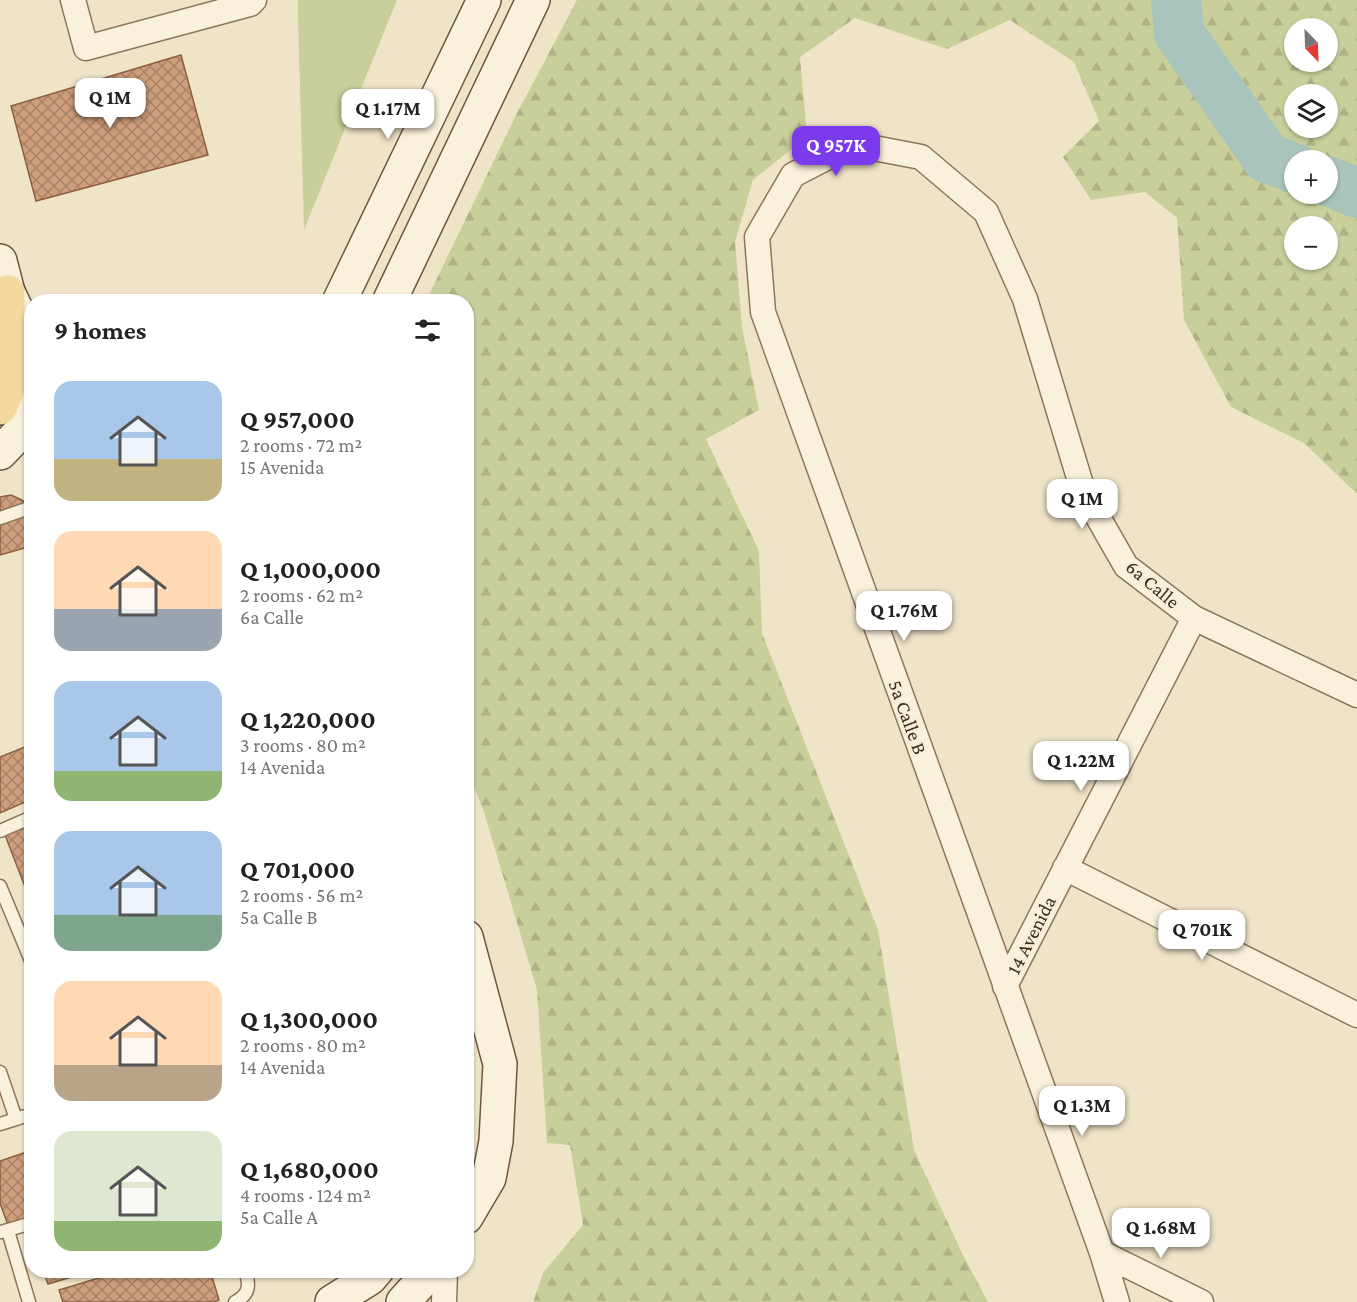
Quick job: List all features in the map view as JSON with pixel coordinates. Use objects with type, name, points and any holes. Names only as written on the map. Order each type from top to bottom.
[{"type":"main road","points":[[343,294],[484,0]]},
{"type":"main road","points":[[393,294],[533,0]]},
{"type":"main road","points":[[0,261],[8,292],[24,326]]},
{"type":"main road","points":[[8,292],[8,336],[12,368],[8,389],[16,427]]},
{"type":"main road","points":[[474,967],[500,1064],[496,1141],[489,1178],[474,1203]]},
{"type":"main road","points":[[332,1302],[370,1278]]},
{"type":"main road","points":[[403,1302],[425,1278]]},
{"type":"street","points":[[73,0],[86,48],[250,4],[254,0]]},
{"type":"street","name":"5a Calle B","points":[[986,212],[921,157],[853,144],[793,175],[757,237],[763,312],[1005,986]]},
{"type":"street","name":"6a Calle","points":[[986,212],[1024,299],[1083,491],[1126,566],[1194,618],[1357,694]]},
{"type":"street","name":"14 Avenida","points":[[1117,1302],[1102,1253],[1005,986],[1194,618]]},
{"type":"street","points":[[1065,868],[1357,1015]]},
{"type":"street","points":[[1102,1253],[1201,1302]]},
{"type":"street","points":[[444,1302],[445,1278]]},
{"type":"lane","points":[[0,518],[24,510]]},
{"type":"lane","points":[[0,831],[24,820]]},
{"type":"lane","points":[[0,886],[24,944]]},
{"type":"lane","points":[[0,1072],[16,1119]]},
{"type":"lane","points":[[0,1124],[24,1116]]},
{"type":"lane","points":[[24,1226],[4,1232],[29,1302]]},
{"type":"lane","points":[[235,1302],[248,1291],[247,1278]]},
{"type":"green space","points":[[298,0],[397,0],[304,230],[298,16]]},
{"type":"green space","points":[[577,0],[1357,0],[1357,494],[1304,443],[1231,407],[1184,320],[1177,218],[1145,192],[1091,200],[1063,157],[1099,121],[1074,62],[1010,20],[947,49],[855,18],[800,57],[807,137],[753,180],[735,242],[742,327],[759,410],[706,439],[759,551],[762,633],[878,930],[914,1150],[962,1253],[988,1302],[533,1302],[543,1273],[583,1225],[570,1145],[547,1143],[537,990],[484,812],[474,787],[474,294],[429,294],[515,117]]},
{"type":"building","points":[[181,55],[208,155],[36,201],[11,106]]},
{"type":"building","points":[[11,495],[24,501],[24,548],[0,555],[0,497]]},
{"type":"building","points":[[24,747],[24,802],[0,813],[0,757]]},
{"type":"building","points":[[24,828],[24,884],[5,835]]},
{"type":"building","points":[[24,1153],[24,1220],[8,1225],[0,1203],[0,1161]]},
{"type":"building","points":[[46,1278],[68,1278],[48,1284]]},
{"type":"building","points":[[99,1278],[212,1278],[219,1300],[213,1302],[63,1302],[59,1290]]},
{"type":"waterway","points":[[1176,0],[1179,33],[1267,158],[1284,164]]},
{"type":"waterway","points":[[1338,185],[1357,193]]}]
